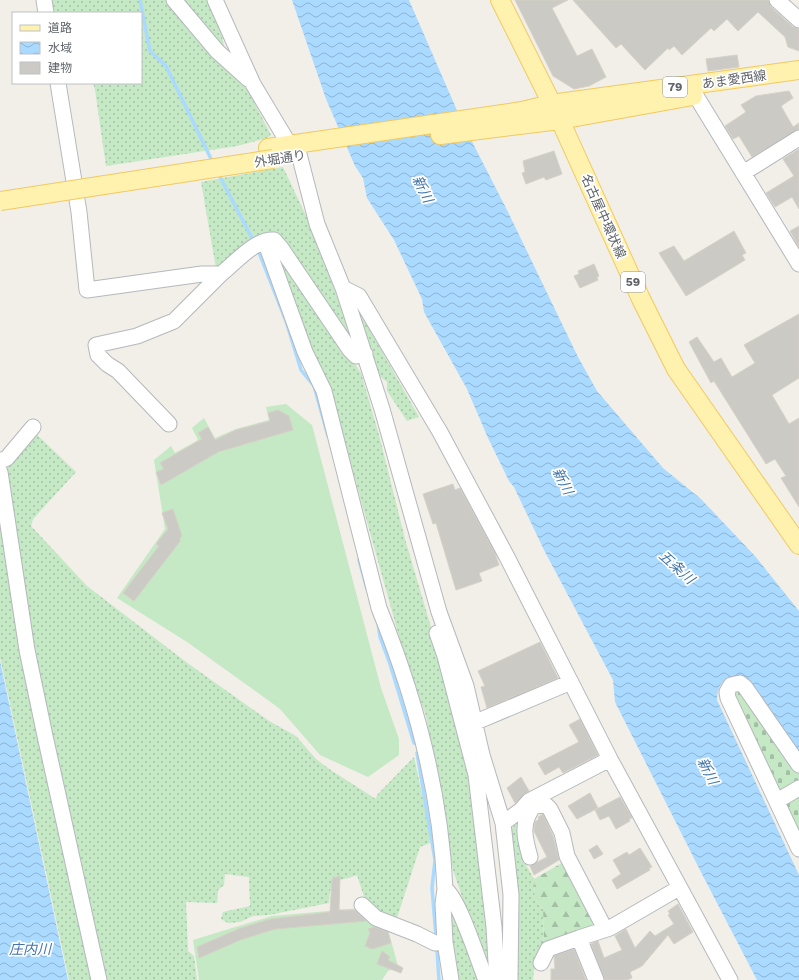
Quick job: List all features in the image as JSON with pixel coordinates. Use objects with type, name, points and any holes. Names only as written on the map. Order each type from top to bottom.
[{"type":"main road","name":"名古屋中環状線","points":[[500,0],[560,120],[641,299],[676,369],[799,545]]},
{"type":"main road","name":"あま愛西線","points":[[551,104],[799,70]]},
{"type":"main road","name":"あま愛西線","points":[[560,120],[696,96],[799,81]]},
{"type":"main road","name":"外堀通り","points":[[522,118],[551,104]]},
{"type":"main road","name":"外堀通り","points":[[0,201],[294,149],[522,118],[560,120]]},
{"type":"main road","name":"外堀通り","points":[[0,188],[270,154]]},
{"type":"street","points":[[44,0],[46,12]]},
{"type":"street","points":[[174,0],[218,51],[253,84]]},
{"type":"street","points":[[215,0],[253,84],[294,149],[318,224],[343,288],[365,354],[382,409],[437,606],[466,686],[476,722],[482,755],[503,823],[511,895],[510,980]]},
{"type":"street","points":[[777,0],[798,16]]},
{"type":"street","points":[[58,84],[79,212],[87,290],[202,274],[221,274]]},
{"type":"street","points":[[696,96],[743,173],[797,256]]},
{"type":"street","points":[[743,173],[799,138]]},
{"type":"street","points":[[169,424],[118,371],[107,364],[98,355],[96,345],[138,336],[174,321],[221,274],[253,247],[265,241],[274,240],[278,244],[350,350],[356,356],[365,354]]},
{"type":"street","points":[[265,241],[305,352],[324,391],[379,608],[419,721],[436,804],[444,869],[442,904],[445,942],[451,980]]},
{"type":"street","points":[[343,288],[359,296],[440,432],[610,759],[730,980]]},
{"type":"street","points":[[0,461],[7,458],[33,427]]},
{"type":"street","points":[[0,472],[29,657],[99,980]]},
{"type":"street","points":[[437,606],[430,613],[445,656],[476,775],[494,928],[497,980]]},
{"type":"street","points":[[476,722],[571,682]]},
{"type":"street","points":[[799,765],[745,687],[740,683],[732,685],[727,692],[728,698],[799,849]]},
{"type":"street","points":[[503,823],[528,807],[552,787],[610,759]]},
{"type":"street","points":[[776,801],[799,788]]},
{"type":"street","points":[[528,807],[541,804],[546,805],[550,809],[562,833],[567,856],[605,930]]},
{"type":"street","points":[[528,807],[523,835],[530,857]]},
{"type":"street","points":[[541,963],[548,949],[605,930],[679,888]]},
{"type":"street","points":[[444,889],[450,892],[457,906],[486,980]]},
{"type":"street","points":[[362,905],[376,918],[417,934],[435,943],[445,942]]},
{"type":"street","points":[[579,938],[596,980]]},
{"type":"green space","points":[[49,0],[168,0],[244,83],[271,135],[267,138],[237,146],[106,166],[93,84],[142,84],[142,12],[52,12]]},
{"type":"green space","points":[[180,0],[210,0],[218,18],[225,50]]},
{"type":"green space","points":[[283,167],[308,220],[355,344],[279,235],[223,267],[216,268],[201,182]]},
{"type":"green space","points":[[280,252],[361,373],[379,435],[405,539],[446,678],[461,737],[475,803],[485,890],[490,980],[453,870],[426,716],[402,647],[329,386],[314,359],[275,254]]},
{"type":"green space","points":[[354,302],[419,417],[407,421],[387,391],[387,382],[375,372]]},
{"type":"green space","points":[[286,404],[312,425],[381,688],[399,739],[399,755],[368,777],[320,755],[280,709],[187,642],[117,598],[165,529],[154,460],[171,446],[175,453],[198,440],[192,428],[204,418],[215,438],[236,429],[269,420],[266,407]]},
{"type":"green space","points":[[33,431],[76,472],[33,519],[31,526],[87,586],[186,662],[269,721],[296,736],[316,759],[332,771],[376,799],[377,795],[414,757],[428,822],[430,843],[420,847],[396,921],[366,903],[357,875],[339,880],[333,884],[329,903],[269,915],[253,916],[240,922],[228,923],[221,919],[223,912],[250,906],[249,877],[225,874],[224,885],[218,890],[217,903],[186,902],[188,951],[194,956],[197,980],[104,980],[30,656],[5,466]]},
{"type":"green space","points":[[0,498],[97,980],[69,980],[0,657]]},
{"type":"green space","points":[[735,680],[799,761],[799,854],[726,687]]},
{"type":"green space","points":[[524,813],[527,858],[525,863],[534,879],[535,900],[543,909],[544,948],[534,970],[533,980],[516,980],[509,832]]},
{"type":"green space","points":[[567,860],[598,929],[553,945],[544,941],[543,909],[535,900],[534,879]]},
{"type":"green space","points":[[451,905],[482,980],[457,980],[449,907]]},
{"type":"green space","points":[[361,908],[387,926],[398,966],[388,971],[382,980],[199,980],[193,940],[272,916]]},
{"type":"water","points":[[292,0],[409,0],[462,122],[508,212],[578,357],[597,391],[663,468],[701,499],[755,556],[799,611],[799,754],[741,678],[730,679],[723,682],[720,685],[717,700],[799,875],[799,980],[757,980],[703,876],[615,702],[613,680],[544,550],[514,487],[509,481],[488,438],[467,389],[424,312],[422,299],[394,240],[367,198],[363,178],[355,166],[326,99]]},
{"type":"water","name":"庄内川","points":[[0,661],[68,980],[0,980]]},
{"type":"building","points":[[515,0],[568,0],[552,8],[577,56],[592,49],[606,77],[589,86],[574,89],[553,76]]},
{"type":"building","points":[[573,0],[768,0],[771,7],[793,27],[799,29],[799,51],[788,47],[785,37],[758,12],[738,31],[727,19],[714,31],[711,28],[682,55],[674,46],[669,50],[668,48],[645,70],[621,44],[616,48]]},
{"type":"building","points":[[737,55],[739,67],[708,71],[706,59]]},
{"type":"building","points":[[789,91],[793,98],[781,106],[793,127],[799,123],[799,129],[752,157],[739,136],[733,139],[725,126],[746,112],[741,105],[756,96]]},
{"type":"building","points":[[799,149],[799,209],[792,197],[775,207],[766,193],[794,176],[783,159]]},
{"type":"building","points":[[554,151],[562,174],[546,180],[544,177],[526,184],[522,173],[525,172],[523,161]]},
{"type":"building","points":[[799,226],[799,247],[790,231]]},
{"type":"building","points":[[734,231],[746,253],[742,255],[745,260],[686,296],[659,253],[674,246],[684,261]]},
{"type":"building","points":[[594,264],[599,276],[597,277],[598,280],[580,288],[574,276],[579,274],[578,271]]},
{"type":"building","points":[[799,314],[799,378],[772,395],[789,424],[799,418],[799,507],[781,478],[786,476],[775,459],[766,464],[714,381],[711,383],[689,342],[697,337],[714,362],[721,358],[732,377],[755,363],[744,345]]},
{"type":"building","points":[[278,410],[289,416],[293,430],[218,452],[161,485],[156,472],[164,469],[160,463],[202,439],[198,433],[208,427],[215,440],[236,430],[270,421],[268,413]]},
{"type":"building","points":[[453,484],[455,490],[460,488],[495,553],[499,565],[479,573],[482,581],[456,590],[436,523],[433,524],[423,494]]},
{"type":"building","points":[[173,509],[182,536],[179,539],[181,540],[134,601],[123,593],[159,546],[156,544],[168,529],[162,513]]},
{"type":"building","points":[[540,642],[558,678],[487,708],[481,687],[485,686],[478,671]]},
{"type":"building","points":[[580,719],[598,755],[563,773],[559,767],[545,775],[538,763],[579,742],[569,725]]},
{"type":"building","points":[[521,777],[529,791],[515,803],[507,788]]},
{"type":"building","points":[[590,793],[598,808],[577,819],[568,806]]},
{"type":"building","points":[[620,797],[632,818],[629,819],[630,821],[616,829],[609,816],[600,820],[595,810]]},
{"type":"building","points":[[543,814],[553,836],[559,860],[534,875],[530,866],[547,857],[534,831],[535,822],[539,819],[538,817]]},
{"type":"building","points":[[597,845],[603,854],[594,859],[589,850]]},
{"type":"building","points":[[640,848],[652,867],[649,868],[650,870],[617,889],[612,880],[621,874],[613,860],[627,852],[629,855]]},
{"type":"building","points":[[340,876],[339,910],[355,910],[366,921],[275,929],[240,940],[199,958],[197,947],[241,928],[271,919],[330,912],[332,879]]},
{"type":"building","points":[[678,904],[693,932],[674,944],[668,935],[642,966],[630,972],[632,978],[627,980],[605,980],[591,944],[598,941],[604,958],[622,950],[615,936],[626,929],[635,948],[650,931],[655,936],[674,924],[668,915],[670,914],[668,911]]},
{"type":"building","points":[[374,927],[388,932],[391,943],[372,949],[365,946],[370,933],[368,929]]},
{"type":"building","points":[[574,949],[586,980],[551,980],[551,969],[555,969],[554,956]]},
{"type":"building","points":[[382,951],[390,957],[388,960],[403,968],[401,973],[377,964]]},
{"type":"waterway","points":[[140,0],[150,51],[166,66],[213,163]]},
{"type":"waterway","points":[[218,173],[253,240]]},
{"type":"waterway","points":[[258,250],[286,321],[301,370],[314,386],[328,436]]},
{"type":"waterway","points":[[359,560],[367,589]]},
{"type":"waterway","points":[[378,623],[380,637],[390,664],[414,743]]},
{"type":"waterway","points":[[417,753],[435,860],[432,888],[436,936]]},
{"type":"waterway","points":[[437,950],[439,980]]},
{"type":"water label","name":"新川","points":[[423,189]]},
{"type":"water label","name":"新川","points":[[563,481]]},
{"type":"water label","name":"五条川","points":[[677,567]]},
{"type":"water label","name":"新川","points":[[708,771]]}]
